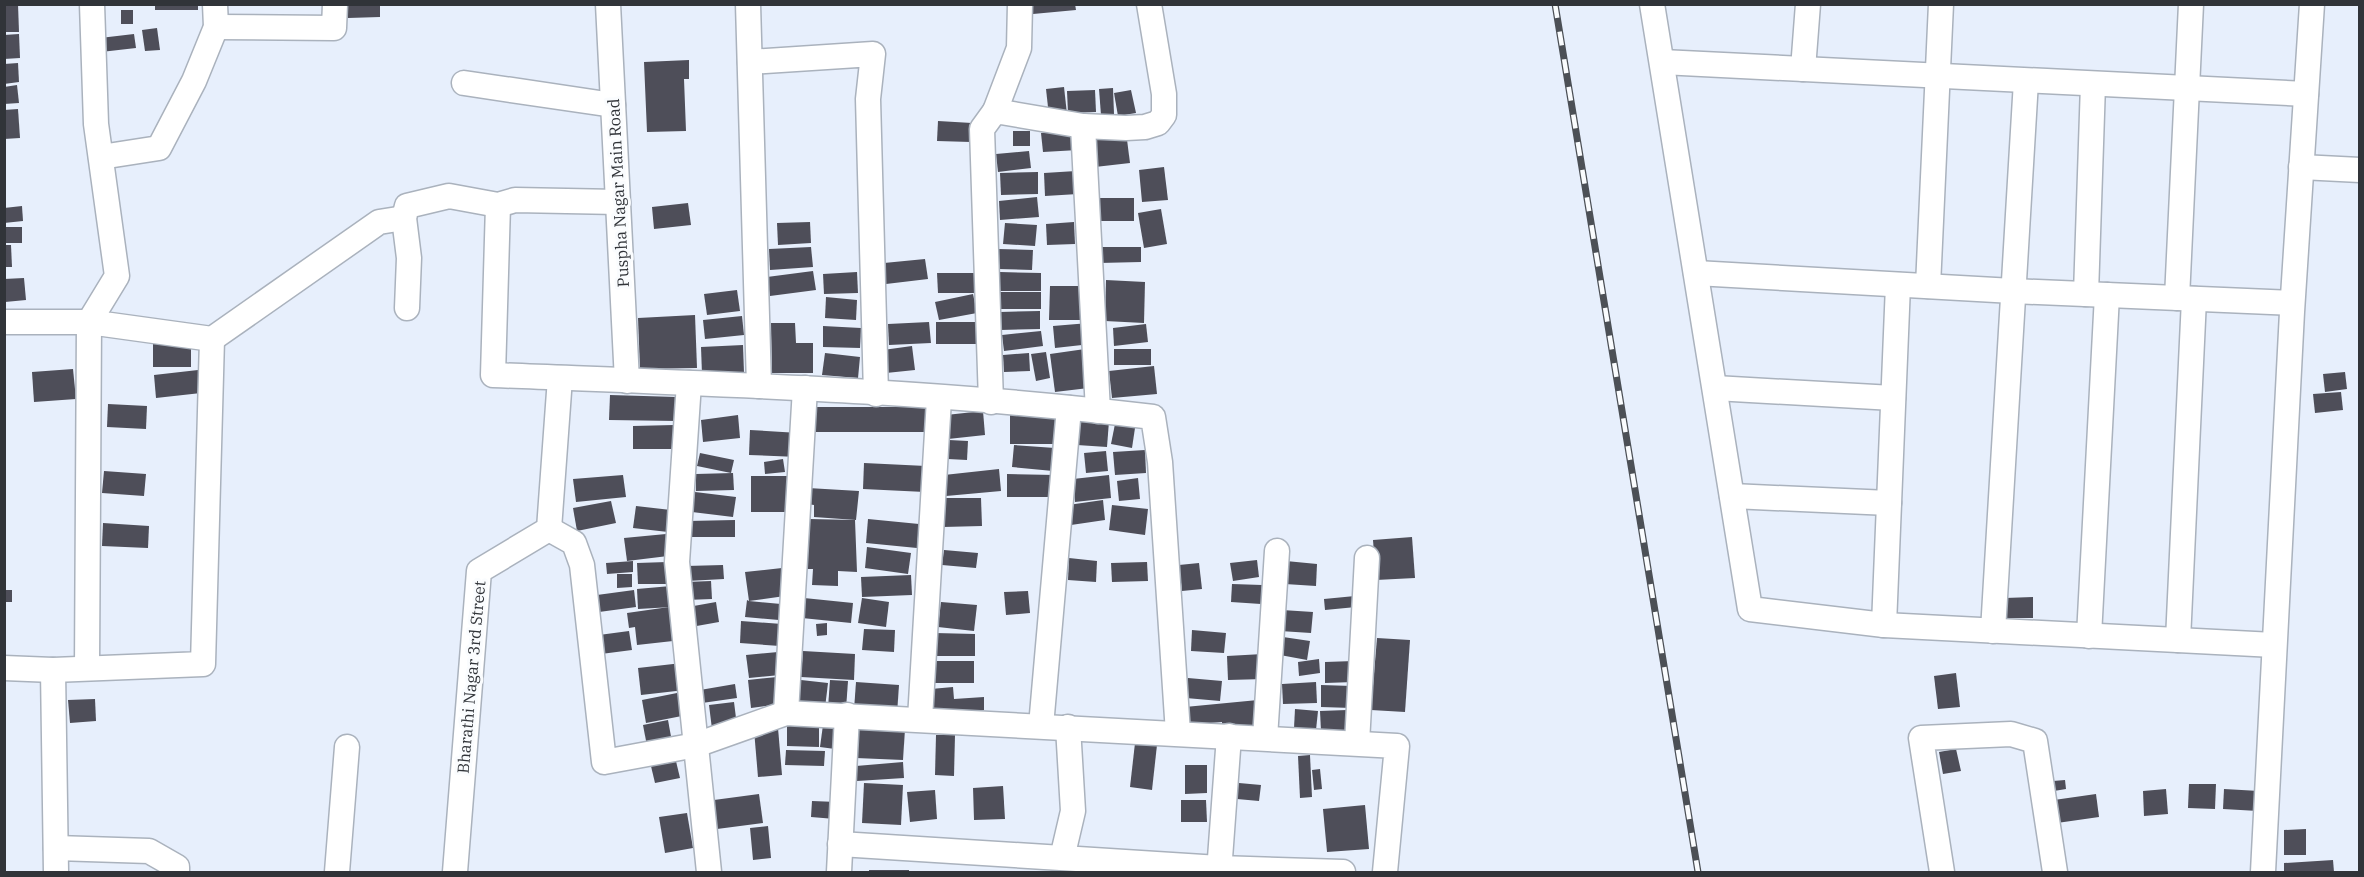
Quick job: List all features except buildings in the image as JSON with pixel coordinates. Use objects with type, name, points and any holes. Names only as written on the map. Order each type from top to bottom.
[{"type":"street","points":[[87,668],[89,322],[117,276],[96,124],[92,4]]},
{"type":"street","points":[[101,157],[159,148],[194,81],[215,16],[334,28],[335,4]]},
{"type":"street","name":"Puspha Nagar Main Road","points":[[608,4],[627,381]]},
{"type":"street","points":[[748,4],[759,386]]},
{"type":"street","points":[[992,402],[982,129],[995,111],[1019,48],[1020,4]]},
{"type":"street","points":[[995,111],[1083,126],[1145,127],[1158,123],[1164,115],[1164,94],[1149,4]]},
{"type":"street","points":[[1652,4],[1750,609],[1884,625],[2274,645]]},
{"type":"street","points":[[1803,69],[1808,4]]},
{"type":"street","points":[[1928,286],[1941,4]]},
{"type":"street","points":[[2178,640],[2186,298],[2187,88],[2191,4]]},
{"type":"street","points":[[2263,873],[2292,303],[2312,4]]},
{"type":"street","points":[[750,62],[873,54],[868,99],[876,394]]},
{"type":"street","points":[[1662,62],[2306,94]]},
{"type":"street","points":[[1993,631],[2026,81]]},
{"type":"street","points":[[464,83],[613,105]]},
{"type":"street","points":[[2089,636],[2096,294],[2093,84]]},
{"type":"street","points":[[1083,126],[1098,411]]},
{"type":"street","points":[[2301,167],[2360,170]]},
{"type":"street","points":[[407,308],[409,258],[404,218],[407,206],[449,196],[498,205],[515,200],[618,202]]},
{"type":"street","points":[[498,205],[493,375],[805,388],[1069,408],[1153,417],[1160,462],[1178,733]]},
{"type":"street","points":[[4,322],[89,322],[212,339],[379,222],[404,218]]},
{"type":"street","points":[[1696,273],[2013,291],[2292,303]]},
{"type":"street","points":[[1884,625],[1898,285]]},
{"type":"street","points":[[4,668],[52,670],[203,664],[212,339]]},
{"type":"street","points":[[560,378],[549,529],[574,543],[582,565],[604,762],[696,745],[786,713],[1397,746],[1385,873]]},
{"type":"street","points":[[689,383],[676,562],[709,873]]},
{"type":"street","points":[[786,713],[805,388]]},
{"type":"street","points":[[1715,388],[1893,398]]},
{"type":"street","points":[[920,719],[939,399]]},
{"type":"street","points":[[1041,726],[1069,408]]},
{"type":"street","points":[[1732,496],[1889,503]]},
{"type":"street","name":"Bharathi Nagar 3rd Street","points":[[455,873],[479,571],[549,529]]},
{"type":"street","points":[[1265,738],[1276,551]]},
{"type":"street","points":[[1357,743],[1367,558]]},
{"type":"street","points":[[52,670],[56,873]]},
{"type":"street","points":[[839,873],[847,715]]},
{"type":"street","points":[[1062,858],[1073,811],[1068,728]]},
{"type":"street","points":[[1942,873],[1921,738],[2011,734],[2035,741],[2055,873]]},
{"type":"street","points":[[1219,870],[1229,736]]},
{"type":"street","points":[[337,873],[347,747]]},
{"type":"street","points":[[840,844],[975,863],[1062,858],[1219,870],[1343,873]]},
{"type":"street","points":[[56,848],[149,851],[177,867],[177,873]]},
{"type":"railway","points":[[1555,4],[1698,872]]}]
